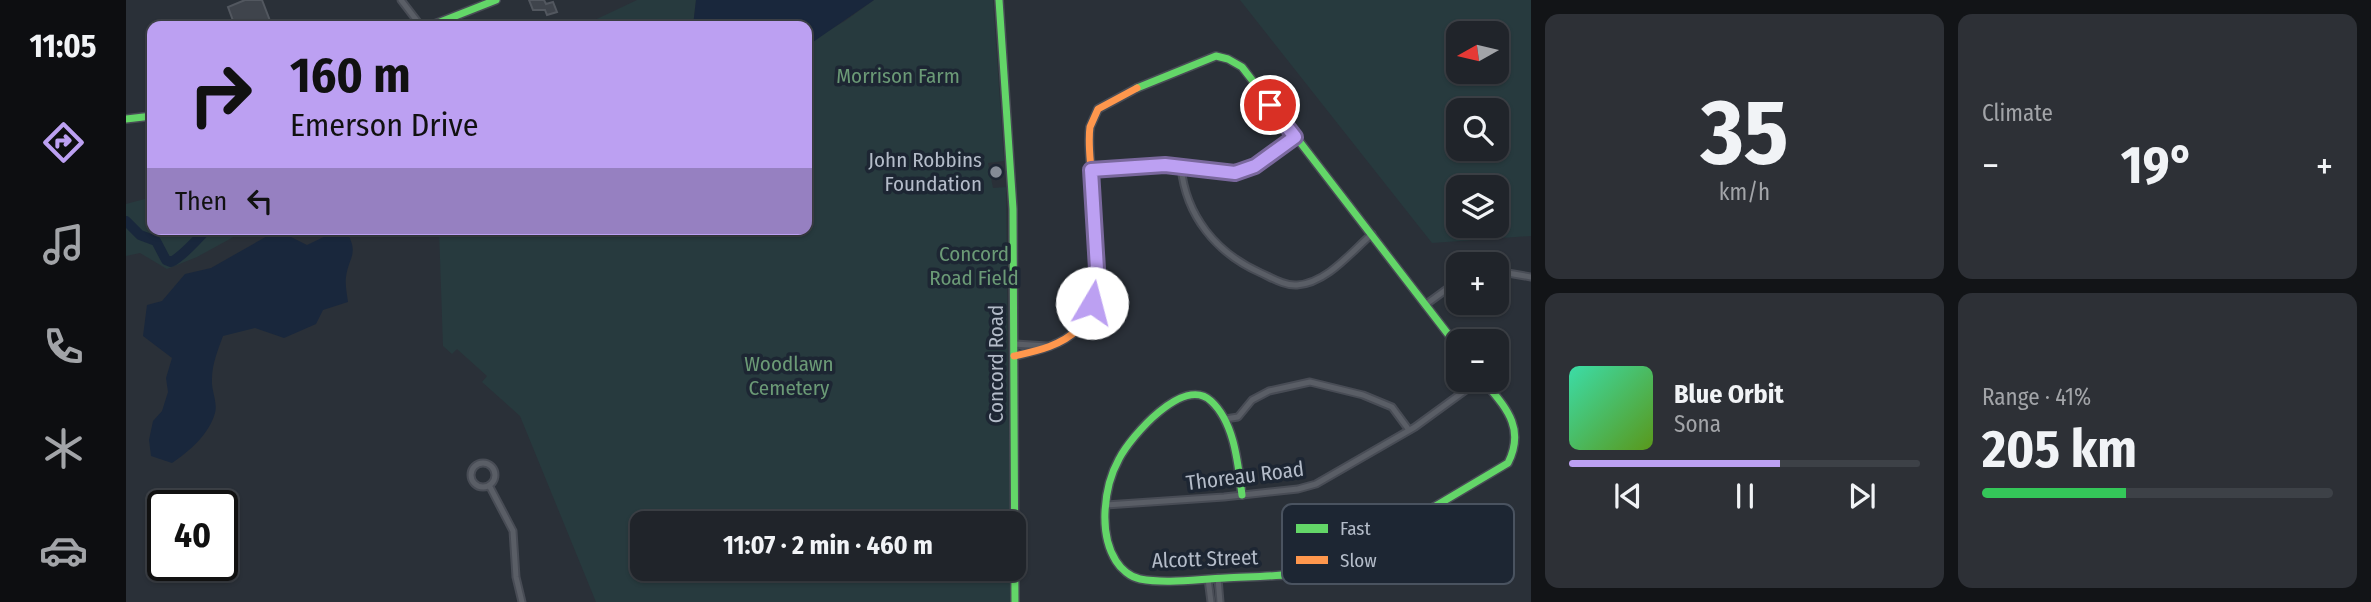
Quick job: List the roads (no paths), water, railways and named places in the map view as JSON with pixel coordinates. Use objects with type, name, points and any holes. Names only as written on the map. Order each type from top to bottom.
[{"type":"street","points":[[401,0],[417,21]]},
{"type":"street","points":[[443,21],[496,0]]},
{"type":"street","name":"Concord Road","points":[[999,0],[1013,209],[1015,602]]},
{"type":"street","points":[[1014,356],[1042,351],[1071,336],[1082,323],[1094,296],[1097,256],[1089,129],[1099,108],[1208,57],[1223,58],[1238,64],[1446,332]]},
{"type":"street","points":[[126,119],[147,117]]},
{"type":"street","points":[[1091,170],[1146,165],[1225,174],[1244,171],[1295,137]]},
{"type":"street","points":[[1181,167],[1182,184],[1203,229],[1236,260],[1275,280],[1297,285],[1328,273],[1371,234]]},
{"type":"street","points":[[1509,273],[1531,277]]},
{"type":"street","points":[[1425,305],[1446,290]]},
{"type":"street","points":[[1014,344],[1057,345]]},
{"type":"street","points":[[1225,419],[1238,417],[1252,400],[1269,391],[1310,382],[1363,395],[1392,407],[1409,430]]},
{"type":"street","name":"Thoreau Road","points":[[1106,505],[1242,495],[1298,489],[1316,484],[1409,430],[1464,392]]},
{"type":"street","name":"Alcott Street","points":[[1442,504],[1498,470],[1513,455],[1517,430],[1507,410],[1493,392]]},
{"type":"street","name":"Alcott Street","points":[[1242,495],[1239,469],[1225,419],[1216,405],[1201,394],[1183,393],[1172,400],[1123,451],[1112,473],[1106,505],[1110,546],[1117,564],[1132,577],[1161,580],[1282,574]]},
{"type":"street","points":[[485,463],[490,466],[494,481],[490,487],[480,486],[473,478],[472,470],[477,464],[485,463]]},
{"type":"street","points":[[490,487],[513,531],[517,583],[522,602]]},
{"type":"street","points":[[1218,578],[1220,602]]},
{"type":"street","points":[[1208,579],[1211,602]]},
{"type":"water","points":[[696,0],[874,0],[812,42],[812,21],[694,21]]},
{"type":"water","points":[[269,235],[287,235],[307,245],[328,235],[348,235],[353,251],[346,277],[348,302],[323,310],[316,324],[284,338],[255,328],[223,336],[213,368],[216,409],[212,421],[204,435],[172,463],[151,456],[149,440],[153,421],[162,411],[168,392],[166,378],[172,358],[143,336],[147,305],[162,301],[185,274],[211,268]]},
{"type":"waterway","points":[[126,221],[140,235],[156,241],[166,260],[171,262],[201,235]]},
{"type":"place","name":"John Robbins Foundation","points":[[996,172]]},
{"type":"park label","name":"Morrison Farm","points":[[898,76]]},
{"type":"park label","name":"Concord Road Field","points":[[974,266]]},
{"type":"park label","name":"Woodlawn Cemetery","points":[[789,376]]}]
